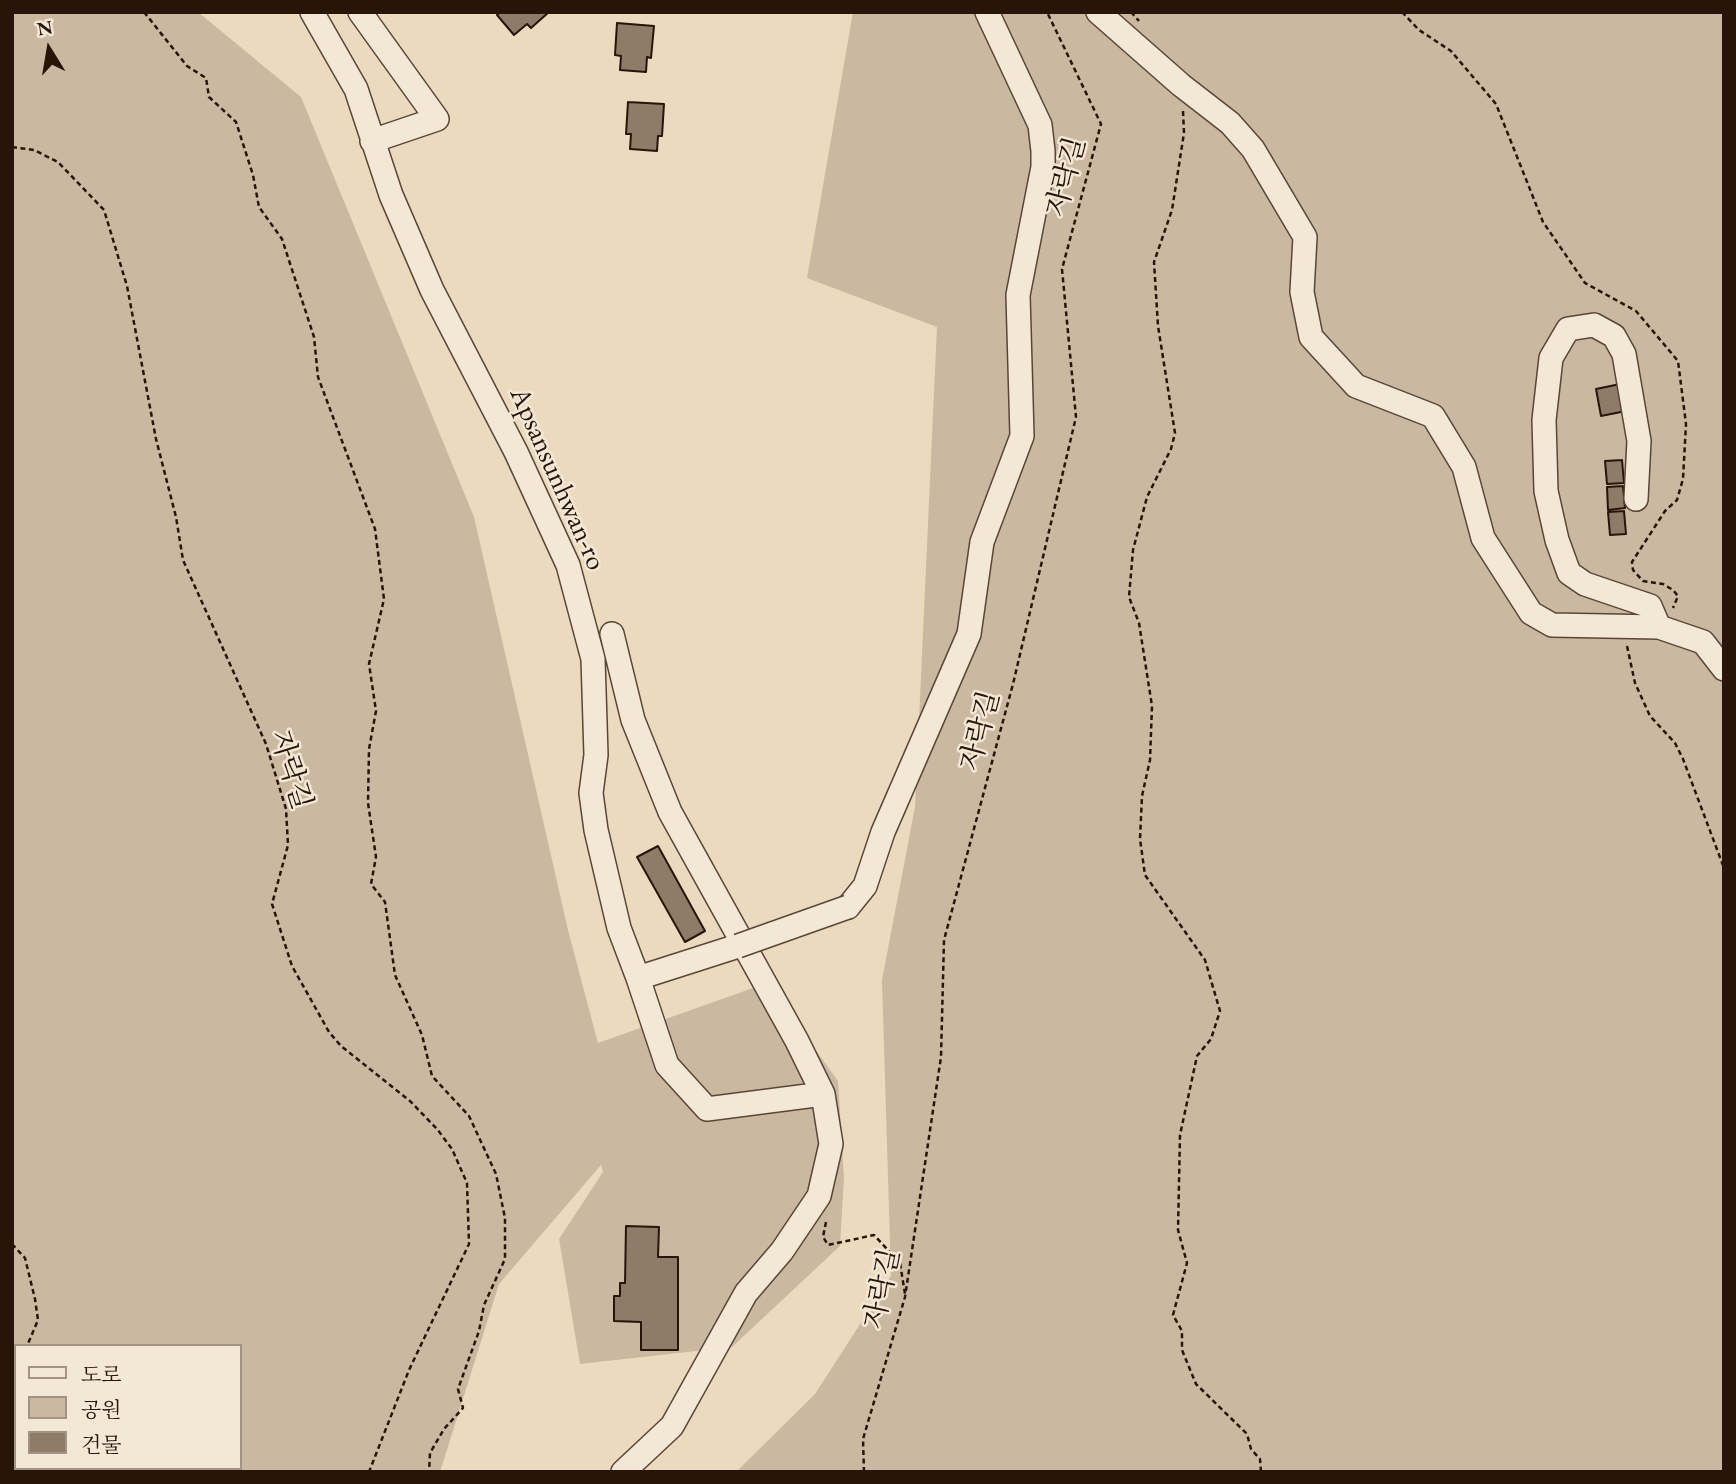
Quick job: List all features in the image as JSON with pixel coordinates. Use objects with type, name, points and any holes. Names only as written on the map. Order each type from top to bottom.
[{"type":"street","name":"Apsansunhwan-ro","points":[[312,12],[356,89],[391,195],[432,290],[504,429],[568,565],[593,659],[596,755],[591,793],[596,830],[619,928],[667,1065],[707,1109],[822,1094]]},
{"type":"street","points":[[360,12],[437,118],[372,141]]},
{"type":"street","points":[[638,978],[848,908],[865,886],[883,832],[969,634],[982,542],[1023,436],[1018,295],[1043,167],[1040,125],[987,12]]},
{"type":"street","points":[[1098,12],[1181,85],[1230,123],[1253,149],[1305,237],[1302,292],[1311,337],[1356,386],[1433,416],[1464,467],[1483,538],[1531,613],[1552,625],[1659,627],[1703,642],[1724,669]]},
{"type":"street","points":[[1636,499],[1639,442],[1624,354],[1614,336],[1594,325],[1568,329],[1550,358],[1544,420],[1546,491],[1557,540],[1569,573],[1584,584],[1650,606],[1659,627]]},
{"type":"street","points":[[612,634],[634,720],[670,812],[797,1041],[822,1094],[831,1144],[819,1196],[782,1251],[746,1293],[672,1426],[623,1472]]},
{"type":"path","points":[[144,12],[187,66],[206,78],[209,97],[236,122],[253,175],[259,207],[282,239],[314,337],[318,377],[375,530],[376,556],[384,599],[369,664],[376,711],[369,749],[368,803],[376,857],[371,884],[385,902],[395,975],[422,1035],[432,1076],[469,1116],[496,1174],[505,1218],[505,1259],[484,1305],[479,1331],[457,1389],[463,1408],[444,1429],[430,1453],[429,1472]]},
{"type":"path","name":"자락길","points":[[864,1472],[863,1439],[905,1297],[941,1057],[944,940],[1013,684],[1076,417],[1062,269],[1101,124],[1047,12]]},
{"type":"path","points":[[1181,85],[1184,133],[1172,210],[1154,262],[1158,326],[1175,433],[1171,449],[1147,498],[1133,550],[1129,597],[1139,623],[1152,706],[1150,760],[1142,796],[1140,839],[1145,875],[1205,960],[1220,1011],[1211,1040],[1197,1056],[1180,1135],[1178,1230],[1187,1264],[1173,1315],[1182,1331],[1182,1350],[1196,1384],[1247,1434],[1251,1449],[1260,1459],[1261,1472]]},
{"type":"path","name":"자락길","points":[[12,147],[34,149],[58,162],[104,210],[127,286],[156,439],[183,560],[265,744],[286,809],[288,845],[272,904],[292,966],[329,1032],[341,1046],[410,1101],[437,1129],[452,1149],[467,1183],[469,1244],[408,1370],[369,1472]]},
{"type":"path","points":[[1623,626],[1635,683],[1650,716],[1675,743],[1683,759],[1724,868]]},
{"type":"path","points":[[828,1245],[874,1235],[900,1263],[905,1297]]},
{"type":"path","points":[[12,1244],[25,1258],[36,1299],[38,1320],[28,1344]]},
{"type":"green space","points":[[12,12],[198,12],[301,97],[474,517],[568,930],[598,1043],[767,983],[838,1081],[844,1178],[840,1246],[732,1347],[580,1364],[559,1239],[603,1172],[601,1165],[499,1284],[440,1472],[12,1472]]},
{"type":"green space","points":[[853,12],[1724,12],[1724,1472],[736,1472],[815,1394],[891,1276],[882,980],[915,807],[937,327],[807,278]]},
{"type":"building","points":[[500,12],[549,12],[531,28],[527,24],[514,35],[497,15]]},
{"type":"building","points":[[617,23],[654,26],[651,58],[647,57],[646,72],[620,70],[621,56],[615,55]]},
{"type":"building","points":[[628,102],[664,104],[662,136],[658,136],[657,151],[630,149],[631,134],[626,134]]},
{"type":"building","points":[[1625,383],[1631,410],[1601,416],[1596,389]]},
{"type":"building","points":[[1622,460],[1624,483],[1607,484],[1605,461]]},
{"type":"building","points":[[1623,486],[1625,508],[1608,510],[1607,487]]},
{"type":"building","points":[[1624,511],[1626,534],[1610,535],[1608,512]]},
{"type":"building","points":[[658,846],[705,931],[685,942],[637,857]]},
{"type":"building","points":[[626,1226],[659,1227],[658,1257],[678,1257],[678,1350],[641,1350],[641,1322],[614,1321],[614,1296],[620,1296],[620,1283],[625,1283]]}]
